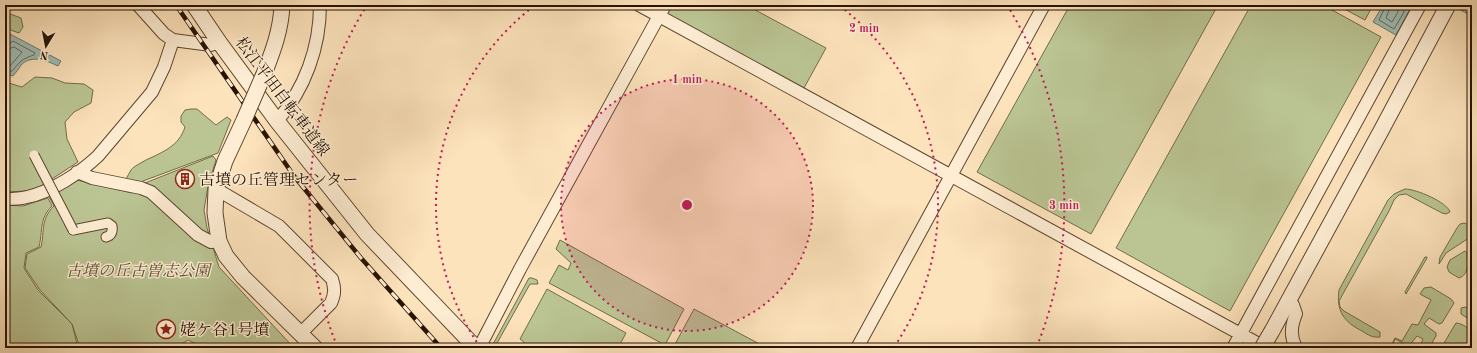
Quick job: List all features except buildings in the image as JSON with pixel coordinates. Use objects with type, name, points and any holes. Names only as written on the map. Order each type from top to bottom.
[{"type":"street","points":[[138,5],[164,34],[173,40],[211,45],[219,42]]},
{"type":"street","name":"松江平田自転車道線","points":[[194,5],[277,121],[367,234],[476,348]]},
{"type":"street","points":[[282,5],[281,23],[272,54],[225,161],[216,189],[215,213],[219,241],[226,256],[243,277],[315,348]]},
{"type":"street","points":[[277,121],[286,112],[304,80],[317,43],[320,5]]},
{"type":"street","points":[[639,5],[1266,348]]},
{"type":"street","points":[[480,348],[523,264],[666,5]]},
{"type":"street","points":[[857,348],[1044,5]]},
{"type":"street","points":[[1233,348],[1420,5]]},
{"type":"street","points":[[1262,348],[1379,136],[1446,9]]},
{"type":"street","points":[[5,199],[26,198],[43,192],[89,165],[152,92],[164,67],[173,40]]},
{"type":"street","points":[[34,156],[73,230],[108,223],[112,226],[112,231],[110,235],[106,237]]},
{"type":"street","points":[[77,172],[92,178],[141,188],[151,192],[198,235],[211,242],[219,241]]},
{"type":"street","points":[[216,189],[279,226],[332,278],[335,288],[330,303],[300,334]]},
{"type":"street","points":[[1288,301],[1293,305],[1296,314],[1291,330],[1292,339],[1296,348]]},
{"type":"green space","points":[[670,5],[746,5],[826,48],[804,88],[798,87],[668,15],[666,12]]},
{"type":"green space","points":[[1070,5],[1218,5],[1091,234],[977,172]]},
{"type":"green space","points":[[1251,5],[1323,5],[1381,37],[1230,311],[1116,248]]},
{"type":"green space","points":[[1337,5],[1373,5],[1365,20]]},
{"type":"green space","points":[[5,12],[21,18],[23,27],[19,33],[5,28]]},
{"type":"green space","points":[[35,77],[52,78],[65,83],[84,84],[93,90],[91,103],[74,112],[65,122],[67,139],[78,162],[41,186],[27,191],[5,192],[5,82],[22,87]]},
{"type":"green space","points":[[197,109],[216,125],[227,117],[231,120],[218,153],[135,184],[129,182],[126,179],[132,169],[175,144],[185,127],[181,122],[181,116],[185,110]]},
{"type":"green space","name":"古墳の丘古曽志公園","points":[[213,156],[216,160],[208,186],[204,210],[207,228],[219,267],[294,348],[197,348],[196,344],[188,340],[175,348],[80,348],[72,324],[40,290],[25,268],[27,254],[41,247],[45,221],[54,206],[48,195],[73,179],[132,193],[135,187]]},
{"type":"green space","points":[[1405,189],[1416,191],[1437,200],[1448,208],[1450,212],[1446,214],[1442,213],[1406,194],[1399,195],[1394,200],[1339,301],[1340,307],[1344,311],[1380,332],[1380,337],[1373,337],[1356,328],[1346,320],[1340,310],[1338,297],[1339,290],[1388,200],[1394,194]]},
{"type":"green space","points":[[48,198],[52,206],[43,220],[39,247],[26,253],[24,268],[38,290],[72,324],[78,348],[5,348],[5,205],[23,206]]},
{"type":"green space","points":[[1464,223],[1472,226],[1472,236],[1446,253],[1439,264],[1440,257],[1457,228],[1460,224]]},
{"type":"green space","points":[[560,240],[684,309],[665,345],[549,283],[559,265],[568,270],[571,263],[556,249]]},
{"type":"green space","points":[[1465,251],[1467,253],[1467,267],[1465,274],[1459,278],[1449,272],[1447,267],[1450,260]]},
{"type":"green space","points":[[1425,257],[1427,258],[1406,294],[1405,292]]},
{"type":"green space","points":[[529,278],[537,280],[538,284],[530,284],[496,345],[499,348],[491,348]]},
{"type":"green space","points":[[1431,287],[1451,299],[1454,303],[1442,323],[1439,324],[1429,318],[1424,324],[1436,333],[1436,336],[1429,348],[1419,348],[1423,339],[1417,336],[1409,346],[1395,339],[1393,344],[1396,348],[1394,348],[1392,344],[1395,338],[1402,341],[1412,324],[1418,325],[1431,300],[1420,294],[1424,288]]},
{"type":"green space","points":[[547,289],[626,333],[618,348],[531,348],[520,339]]},
{"type":"green space","points":[[1465,307],[1472,310],[1472,321],[1461,314],[1461,308]]},
{"type":"green space","points":[[694,309],[767,348],[673,348]]},
{"type":"green space","points":[[1456,323],[1465,326],[1470,331],[1472,337],[1471,341],[1463,348],[1441,348]]},
{"type":"water","points":[[1383,5],[1403,5],[1410,9],[1396,35],[1373,22]]},
{"type":"water","points":[[1451,5],[1472,5],[1472,16]]},
{"type":"water","points":[[10,34],[61,61],[58,66],[40,60],[30,60],[21,65],[13,76],[5,74],[5,45]]},
{"type":"railway","points":[[176,5],[294,176],[361,258],[441,348]]},
{"type":"place","name":"古墳の丘管理センター","points":[[185,179]]},
{"type":"place","name":"姥ケ谷1号墳","points":[[166,329]]}]
